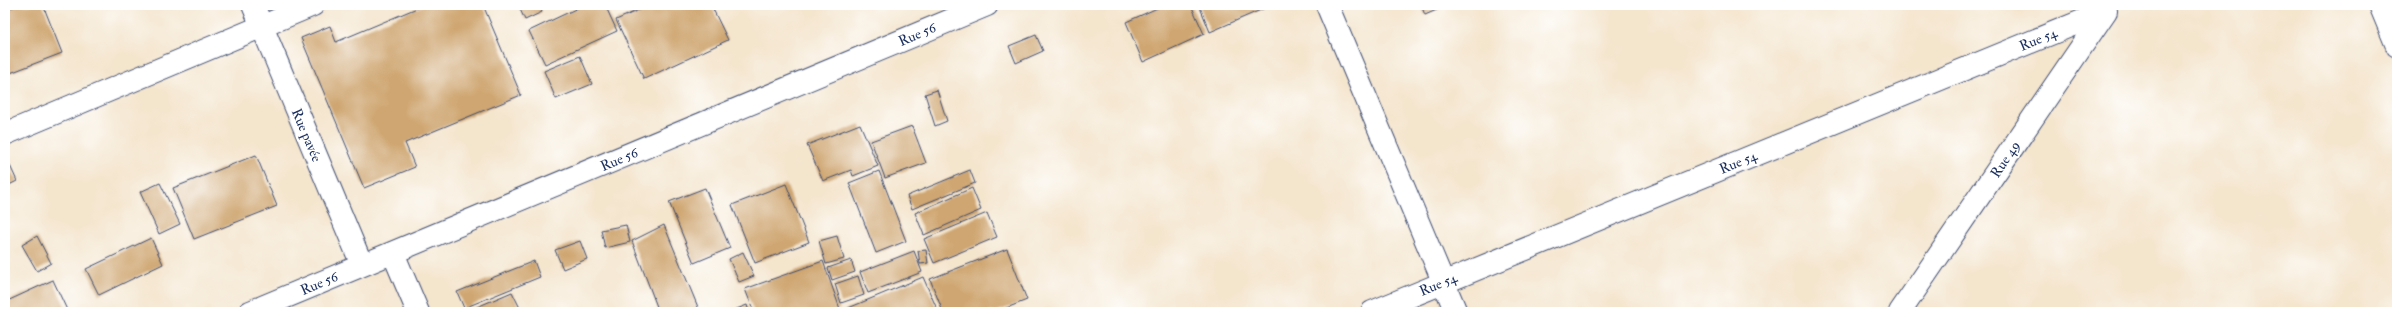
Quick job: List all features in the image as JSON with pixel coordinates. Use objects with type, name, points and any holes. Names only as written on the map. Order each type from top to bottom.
[{"type":"street","name":"Rue pavée","points":[[252,5],[362,265]]},
{"type":"street","points":[[5,134],[313,5]]},
{"type":"street","name":"Rue 56","points":[[250,312],[987,5]]},
{"type":"street","points":[[1327,5],[1456,312]]},
{"type":"street","points":[[2380,5],[2397,46]]},
{"type":"street","name":"Rue 54","points":[[1372,312],[2107,9]]},
{"type":"street","name":"Rue 49","points":[[1900,312],[2107,9]]},
{"type":"street","points":[[393,253],[418,312]]},
{"type":"building","points":[[18,5],[43,5],[62,53],[5,75],[5,10]]},
{"type":"building","points":[[424,5],[483,5],[521,95],[405,143],[415,167],[364,188],[301,38],[330,26],[336,42]]},
{"type":"building","points":[[518,5],[539,5],[542,12],[525,20]]},
{"type":"building","points":[[584,5],[605,5],[617,31],[545,64],[529,31]]},
{"type":"building","points":[[650,5],[711,5],[728,40],[644,79],[616,20]]},
{"type":"building","points":[[1164,5],[1191,5],[1204,34],[1143,62],[1126,22]]},
{"type":"building","points":[[1199,5],[1272,5],[1210,32]]},
{"type":"building","points":[[1421,5],[1448,5],[1425,15]]},
{"type":"building","points":[[1036,35],[1043,51],[1016,63],[1009,46]]},
{"type":"building","points":[[580,56],[592,84],[556,99],[544,71]]},
{"type":"building","points":[[937,90],[947,121],[935,126],[925,94]]},
{"type":"building","points":[[860,124],[878,166],[853,176],[851,170],[823,181],[807,145]]},
{"type":"building","points":[[912,126],[926,163],[885,178],[871,141]]},
{"type":"building","points":[[256,155],[277,206],[194,239],[173,188]]},
{"type":"building","points":[[7,159],[17,181],[5,187],[5,160]]},
{"type":"building","points":[[970,170],[975,183],[912,209],[907,196]]},
{"type":"building","points":[[879,171],[906,241],[876,253],[849,183]]},
{"type":"building","points":[[160,183],[180,224],[159,234],[140,192]]},
{"type":"building","points":[[786,184],[809,242],[755,263],[732,205]]},
{"type":"building","points":[[705,188],[730,248],[694,263],[669,202]]},
{"type":"building","points":[[972,188],[981,210],[924,235],[915,213]]},
{"type":"building","points":[[987,213],[997,237],[934,263],[924,239]]},
{"type":"building","points":[[626,225],[630,242],[605,248],[601,230]]},
{"type":"building","points":[[664,225],[700,312],[659,312],[632,241]]},
{"type":"building","points":[[37,236],[51,263],[37,271],[22,245]]},
{"type":"building","points":[[837,236],[844,259],[826,264],[819,241]]},
{"type":"building","points":[[151,238],[163,264],[99,295],[86,269]]},
{"type":"building","points":[[580,241],[587,259],[563,269],[555,250]]},
{"type":"building","points":[[1007,249],[1027,300],[996,312],[943,312],[930,279]]},
{"type":"building","points":[[926,250],[928,263],[920,264],[918,251]]},
{"type":"building","points":[[914,251],[922,272],[868,293],[860,272]]},
{"type":"building","points":[[743,252],[754,276],[739,282],[729,259]]},
{"type":"building","points":[[851,260],[855,272],[832,280],[828,268]]},
{"type":"building","points":[[534,261],[540,277],[464,308],[457,292]]},
{"type":"building","points":[[823,261],[840,309],[831,312],[754,312],[745,289]]},
{"type":"building","points":[[858,276],[864,295],[841,303],[835,284]]},
{"type":"building","points":[[923,277],[937,309],[930,312],[847,312],[846,309]]},
{"type":"building","points":[[53,280],[67,310],[63,312],[5,312],[5,302]]},
{"type":"building","points":[[512,292],[522,312],[471,312],[470,310]]},
{"type":"building","points":[[747,305],[749,312],[729,312]]}]
